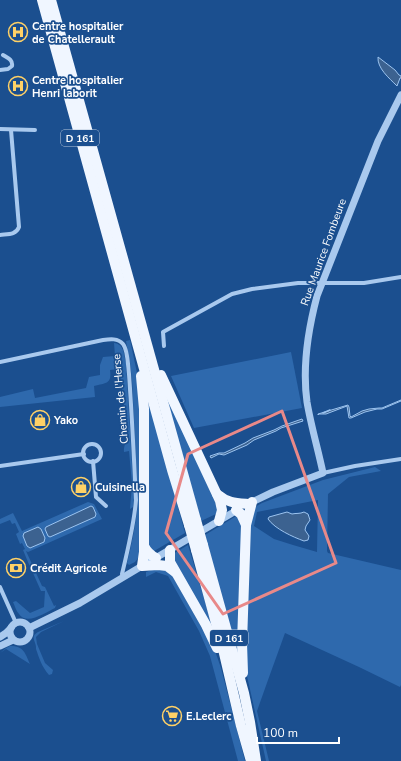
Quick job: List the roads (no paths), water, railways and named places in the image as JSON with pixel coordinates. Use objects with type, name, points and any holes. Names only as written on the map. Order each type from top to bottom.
[{"type":"main road","name":"D 161","points":[[42,0],[140,337]]},
{"type":"main road","name":"D 161","points":[[51,0],[140,337],[172,470],[192,523],[244,693],[256,761]]},
{"type":"main road","points":[[175,572],[166,566],[142,566],[144,546],[144,409],[141,373],[135,349],[140,337],[152,351],[162,378],[217,494],[222,510],[219,521]]},
{"type":"main road","points":[[217,494],[232,503],[250,503],[246,524],[242,643],[244,693]]},
{"type":"main road","points":[[236,510],[246,524]]},
{"type":"main road","points":[[144,546],[147,552],[156,558]]},
{"type":"main road","name":"D 161","points":[[199,547],[228,672],[251,761]]},
{"type":"main road","points":[[170,550],[170,562],[206,625],[228,672]]},
{"type":"street","points":[[0,70],[8,69],[12,66],[9,58],[3,55]]},
{"type":"street","name":"Rue Maurice Fombeure","points":[[323,473],[307,400],[307,346],[309,329],[317,296],[322,283],[378,141],[401,95]]},
{"type":"street","points":[[0,129],[35,130]]},
{"type":"street","points":[[0,235],[14,233],[19,227],[11,130]]},
{"type":"street","points":[[164,346],[163,332],[232,294],[252,288],[298,283],[364,283],[401,277]]},
{"type":"street","name":"Chemin de l'Herse","points":[[0,362],[103,340],[118,340],[124,345],[127,354],[136,500],[132,533],[122,574],[123,578]]},
{"type":"street","points":[[94,444],[99,446],[101,454],[98,459],[93,461],[86,458],[84,454],[85,448],[88,445],[94,444]]},
{"type":"street","points":[[0,466],[84,454]]},
{"type":"street","points":[[29,628],[80,603],[236,510],[273,492],[323,473],[355,466],[401,459]]},
{"type":"street","points":[[93,461],[96,497],[106,506]]},
{"type":"street","points":[[0,587],[13,625],[10,633],[13,640]]},
{"type":"street","points":[[0,637],[13,625],[22,622],[29,628],[30,634],[28,639],[25,641],[19,642],[13,640],[0,646]]},
{"type":"waterway","points":[[323,413],[330,410]]},
{"type":"place","name":"Centre hospitalier de Chatellerault","points":[[18,32]]},
{"type":"place","name":"Centre hospitalier Henri laborit","points":[[18,86]]},
{"type":"place","name":"Yako","points":[[40,420]]},
{"type":"place","name":"Cuisinella","points":[[81,487]]},
{"type":"place","name":"Crédit Agricole","points":[[16,568]]},
{"type":"place","name":"E.Leclerc","points":[[172,716]]}]
